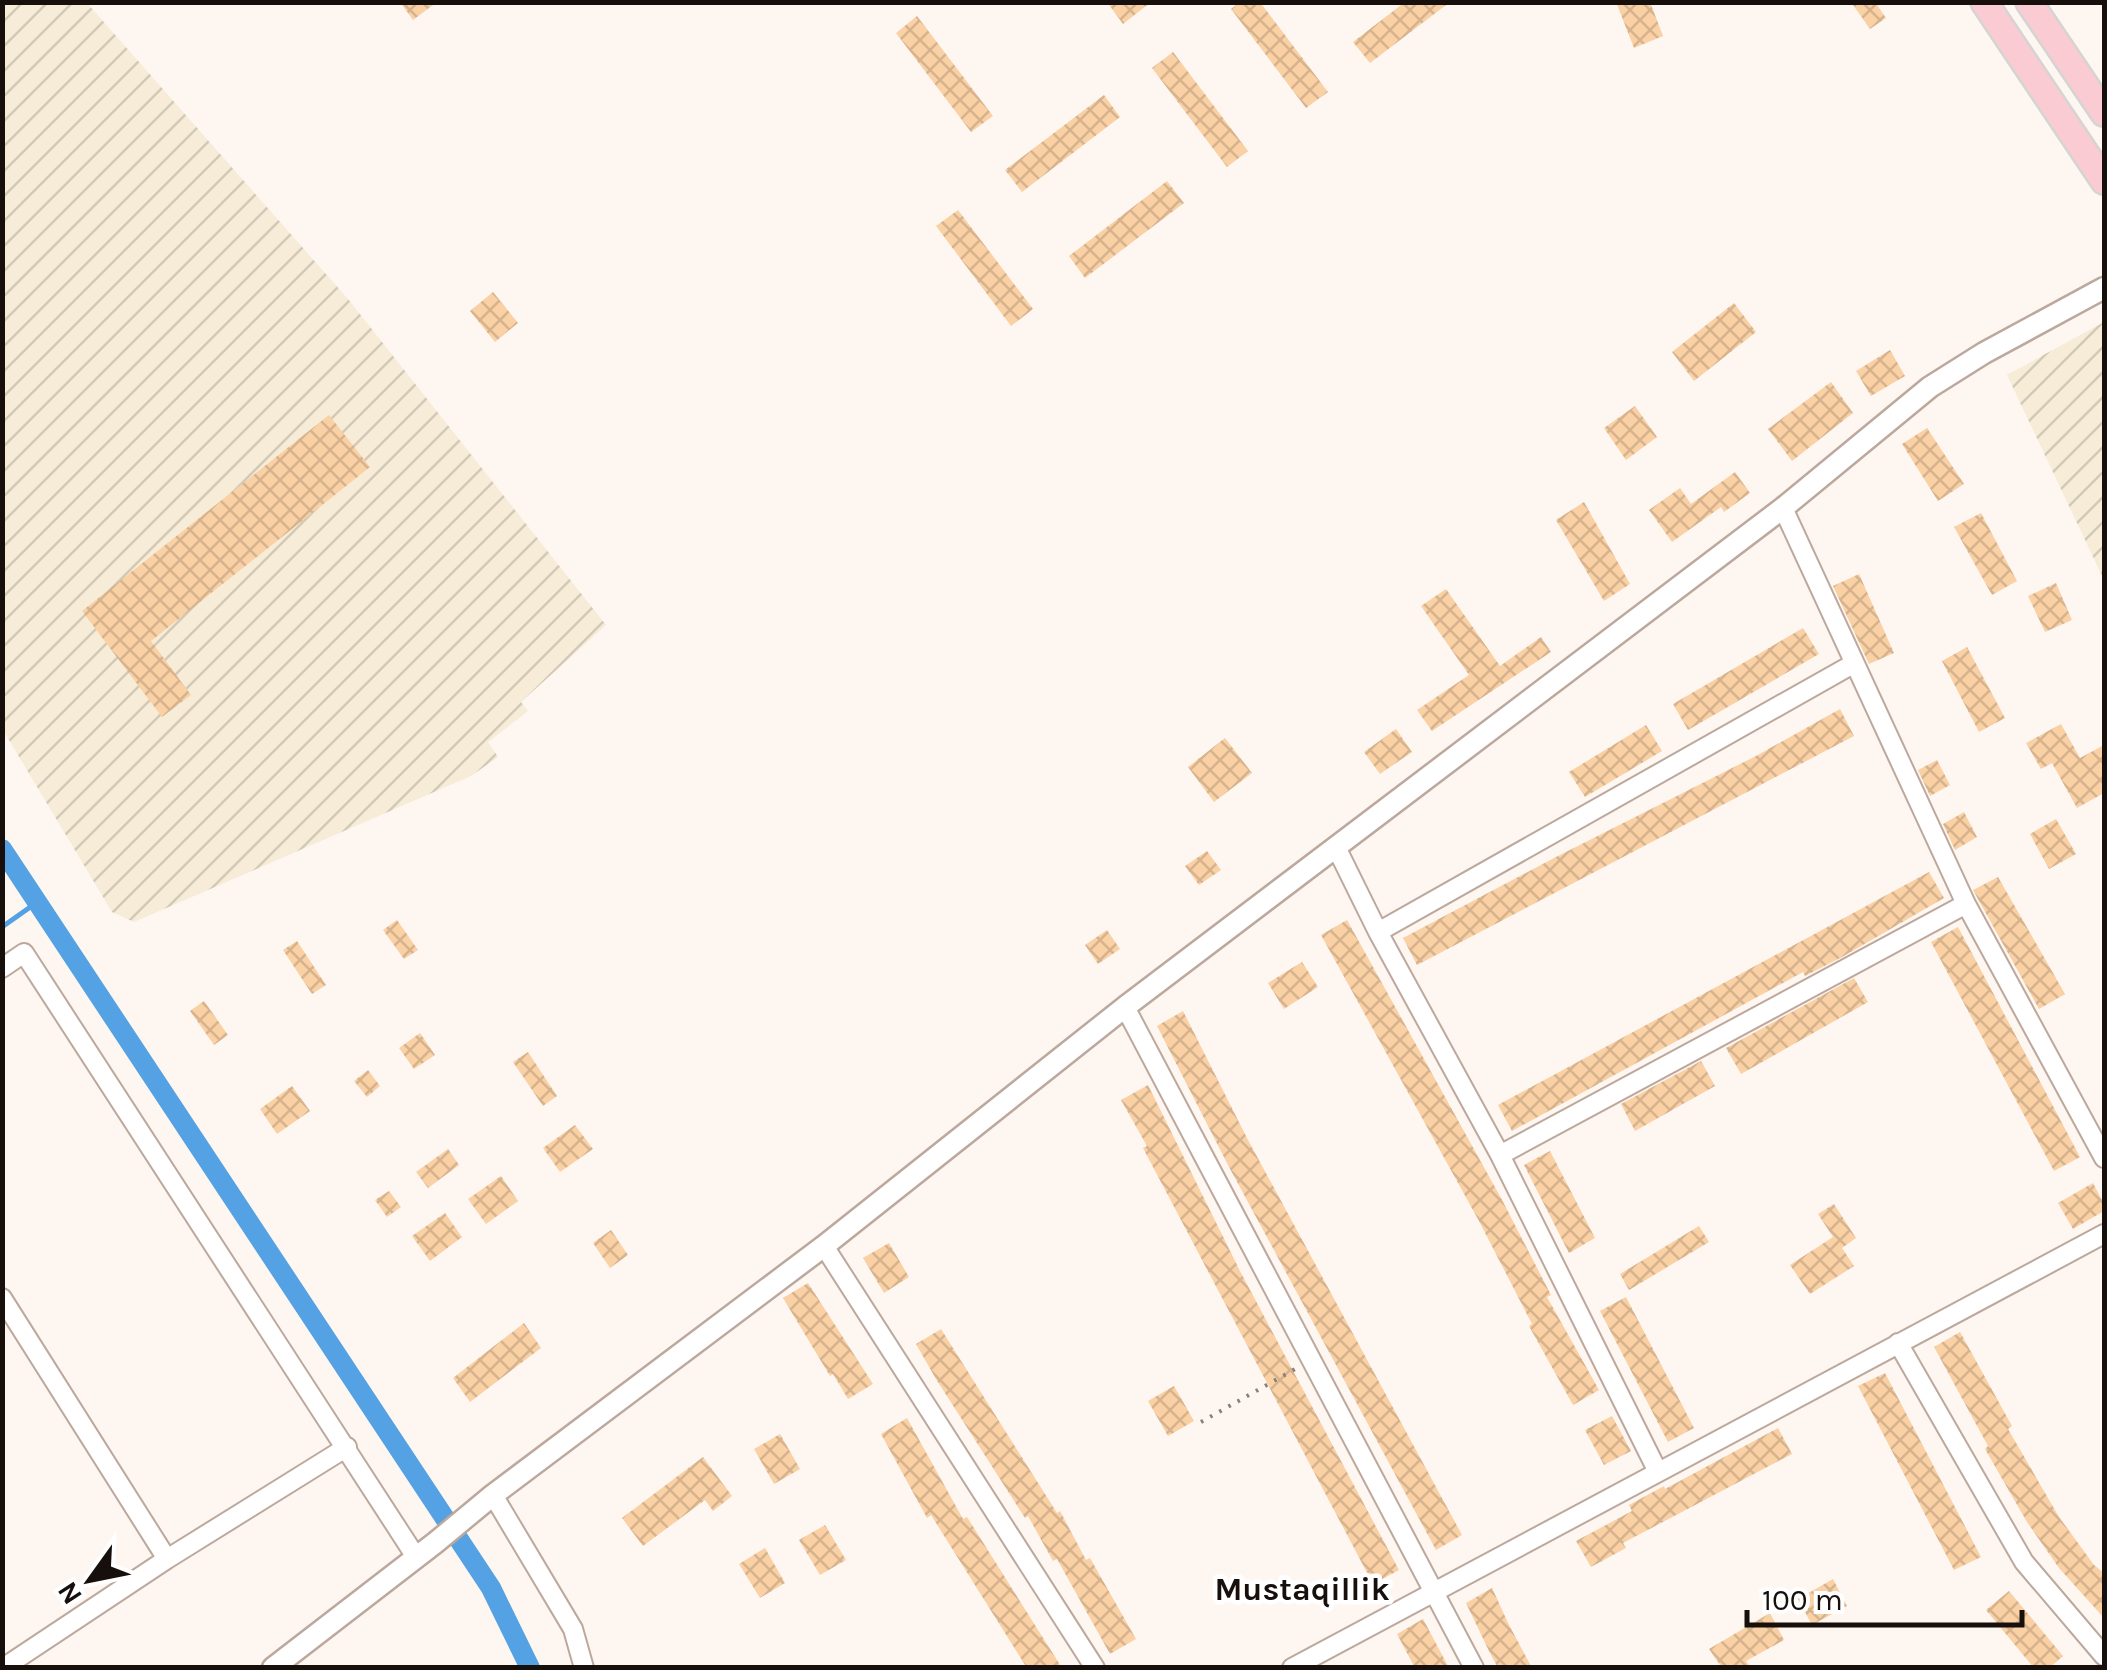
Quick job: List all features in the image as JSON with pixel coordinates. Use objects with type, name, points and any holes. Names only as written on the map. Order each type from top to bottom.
[{"type":"main road","points":[[1984,2],[2104,181]]},
{"type":"main road","points":[[2029,2],[2104,113]]},
{"type":"street","points":[[273,1668],[486,1501],[824,1246],[1125,1008],[1782,508],[1930,387],[2104,288]]},
{"type":"street","points":[[1782,508],[1966,904],[2104,1158]]},
{"type":"street","points":[[1378,932],[1853,664]]},
{"type":"street","points":[[1336,847],[1500,1155],[1658,1472]]},
{"type":"street","points":[[1500,1155],[1966,904]]},
{"type":"street","points":[[2,968],[24,952],[416,1557]]},
{"type":"street","points":[[1125,1008],[1474,1668]]},
{"type":"street","points":[[1292,1668],[2104,1234]]},
{"type":"street","points":[[824,1246],[1094,1668]]},
{"type":"street","points":[[2,1298],[167,1559]]},
{"type":"street","points":[[1898,1343],[2024,1562],[2104,1656]]},
{"type":"street","points":[[3,1668],[167,1559],[347,1448]]},
{"type":"street","points":[[486,1501],[573,1629],[584,1668]]},
{"type":"path","points":[[1201,1422],[1311,1361]]},
{"type":"shaded area","points":[[2,3],[87,3],[348,299],[606,625],[521,702],[528,711],[488,742],[498,757],[471,776],[134,922],[112,912],[3,730]]},
{"type":"shaded area","points":[[2104,322],[2104,580],[2007,375]]},
{"type":"building","points":[[400,2],[437,2],[413,20]]},
{"type":"building","points":[[1107,2],[1151,2],[1123,24]]},
{"type":"building","points":[[1240,2],[1260,2],[1328,92],[1306,108],[1231,9]]},
{"type":"building","points":[[1405,2],[1450,2],[1370,63],[1353,42]]},
{"type":"building","points":[[1616,2],[1650,2],[1663,36],[1634,48]]},
{"type":"building","points":[[1851,2],[1875,2],[1886,18],[1870,29]]},
{"type":"building","points":[[917,16],[993,116],[971,132],[896,33]]},
{"type":"building","points":[[1173,52],[1248,151],[1227,167],[1152,68]]},
{"type":"building","points":[[1104,95],[1120,117],[1022,192],[1005,170]]},
{"type":"building","points":[[1167,181],[1184,203],[1085,278],[1069,256]]},
{"type":"building","points":[[958,210],[1033,309],[1011,326],[936,226]]},
{"type":"building","points":[[493,292],[518,323],[495,342],[470,311]]},
{"type":"building","points":[[1734,303],[1756,332],[1694,381],[1672,352]]},
{"type":"building","points":[[1890,350],[1905,376],[1871,396],[1856,371]]},
{"type":"building","points":[[1831,382],[1853,413],[1792,461],[1768,429]]},
{"type":"building","points":[[1635,406],[1657,437],[1626,460],[1604,428]]},
{"type":"building","points":[[329,415],[370,467],[151,641],[191,695],[162,717],[82,611]]},
{"type":"building","points":[[1927,428],[1964,484],[1938,501],[1902,444]]},
{"type":"building","points":[[1735,472],[1750,493],[1724,512],[1721,507],[1672,542],[1649,510],[1680,488],[1691,504]]},
{"type":"building","points":[[1584,502],[1630,584],[1604,601],[1556,520]]},
{"type":"building","points":[[1981,513],[2017,581],[1992,595],[1954,527]]},
{"type":"building","points":[[1859,574],[1894,653],[1869,664],[1833,586]]},
{"type":"building","points":[[2056,583],[2072,620],[2045,632],[2028,596]]},
{"type":"building","points":[[1446,589],[1500,666],[1541,637],[1551,652],[1432,731],[1417,710],[1469,675],[1421,606]]},
{"type":"building","points":[[1803,628],[1819,654],[1688,730],[1673,704]]},
{"type":"building","points":[[1967,647],[2005,718],[1979,732],[1942,661]]},
{"type":"building","points":[[1840,709],[1854,736],[1417,965],[1403,938]]},
{"type":"building","points":[[2061,724],[2080,758],[2104,745],[2104,793],[2077,808],[2052,763],[2041,769],[2026,743]]},
{"type":"building","points":[[1646,725],[1662,751],[1585,797],[1569,772]]},
{"type":"building","points":[[1396,729],[1412,752],[1380,774],[1364,752]]},
{"type":"building","points":[[1225,738],[1252,773],[1214,802],[1188,767]]},
{"type":"building","points":[[1937,760],[1950,785],[1930,796],[1918,770]]},
{"type":"building","points":[[1964,812],[1977,837],[1955,850],[1943,824]]},
{"type":"building","points":[[2056,819],[2076,854],[2049,869],[2030,834]]},
{"type":"building","points":[[1207,851],[1221,870],[1199,885],[1185,866]]},
{"type":"building","points":[[1929,872],[1944,898],[1842,957],[1805,976],[1803,972],[1512,1131],[1498,1105]]},
{"type":"building","points":[[1998,877],[2065,994],[2039,1009],[1973,890]]},
{"type":"building","points":[[397,920],[418,950],[404,959],[383,930]]},
{"type":"building","points":[[1347,920],[1501,1198],[1551,1295],[1547,1297],[1599,1390],[1573,1405],[1529,1326],[1532,1324],[1479,1221],[1321,935]]},
{"type":"building","points":[[1958,927],[2080,1157],[2054,1171],[1931,942]]},
{"type":"building","points":[[1107,930],[1120,949],[1098,964],[1085,945]]},
{"type":"building","points":[[297,941],[326,985],[312,994],[283,950]]},
{"type":"building","points":[[1302,962],[1318,987],[1284,1009],[1268,983]]},
{"type":"building","points":[[1854,978],[1868,1002],[1741,1074],[1726,1048]]},
{"type":"building","points":[[204,1001],[228,1035],[214,1045],[190,1011]]},
{"type":"building","points":[[1183,1011],[1248,1140],[1462,1535],[1436,1550],[1157,1026]]},
{"type":"building","points":[[420,1033],[435,1055],[414,1069],[399,1048]]},
{"type":"building","points":[[528,1052],[557,1096],[543,1106],[513,1062]]},
{"type":"building","points":[[1701,1061],[1715,1086],[1635,1131],[1621,1104]]},
{"type":"building","points":[[368,1070],[380,1086],[367,1097],[354,1081]]},
{"type":"building","points":[[1148,1085],[1240,1271],[1399,1570],[1373,1584],[1121,1100]]},
{"type":"building","points":[[292,1086],[310,1111],[277,1134],[260,1109]]},
{"type":"building","points":[[575,1125],[593,1149],[560,1172],[543,1148]]},
{"type":"building","points":[[448,1149],[459,1165],[428,1188],[416,1172]]},
{"type":"building","points":[[1550,1151],[1595,1238],[1569,1253],[1524,1165]]},
{"type":"building","points":[[501,1176],[518,1201],[486,1224],[468,1199]]},
{"type":"building","points":[[2093,1183],[2104,1211],[2073,1229],[2058,1203]]},
{"type":"building","points":[[389,1191],[401,1207],[387,1217],[375,1200]]},
{"type":"building","points":[[1834,1204],[1856,1238],[1842,1248],[1854,1266],[1810,1294],[1790,1265],[1833,1237],[1818,1214]]},
{"type":"building","points":[[445,1213],[462,1237],[430,1261],[412,1236]]},
{"type":"building","points":[[1699,1226],[1709,1242],[1629,1290],[1620,1274]]},
{"type":"building","points":[[611,1230],[628,1255],[610,1268],[593,1243]]},
{"type":"building","points":[[889,1243],[909,1277],[884,1293],[863,1258]]},
{"type":"building","points":[[808,1283],[873,1384],[848,1399],[783,1298]]},
{"type":"building","points":[[1626,1297],[1694,1428],[1668,1442],[1600,1311]]},
{"type":"building","points":[[524,1323],[541,1348],[470,1402],[453,1378]]},
{"type":"building","points":[[941,1329],[1057,1513],[1060,1511],[1086,1560],[1090,1558],[1136,1639],[1110,1654],[1057,1559],[1053,1561],[916,1344]]},
{"type":"building","points":[[1960,1332],[2012,1426],[2008,1429],[2059,1517],[2104,1573],[2104,1618],[2059,1568],[1985,1449],[1988,1446],[1934,1347]]},
{"type":"building","points":[[1885,1373],[1981,1557],[1954,1570],[1858,1386]]},
{"type":"building","points":[[1174,1386],[1194,1421],[1168,1436],[1148,1401]]},
{"type":"building","points":[[1612,1416],[1631,1451],[1604,1465],[1585,1430]]},
{"type":"building","points":[[907,1418],[963,1519],[967,1517],[1062,1668],[1027,1668],[931,1515],[927,1518],[881,1434]]},
{"type":"building","points":[[1778,1428],[1792,1454],[1623,1543],[1626,1548],[1591,1567],[1576,1541],[1632,1511],[1629,1505]]},
{"type":"building","points":[[780,1434],[800,1469],[774,1484],[754,1449]]},
{"type":"building","points":[[703,1457],[732,1496],[713,1511],[705,1500],[643,1546],[622,1518]]},
{"type":"building","points":[[825,1525],[846,1560],[820,1575],[799,1540]]},
{"type":"building","points":[[765,1548],[785,1583],[760,1598],[739,1564]]},
{"type":"building","points":[[1833,1579],[1847,1606],[1812,1625],[1798,1599]]},
{"type":"building","points":[[1492,1588],[1532,1668],[1498,1668],[1489,1651],[1466,1603]]},
{"type":"building","points":[[2009,1591],[2063,1656],[2049,1668],[2034,1668],[1986,1610]]},
{"type":"building","points":[[1770,1613],[1784,1640],[1746,1661],[1751,1668],[1722,1668],[1709,1649]]},
{"type":"building","points":[[1423,1619],[1449,1668],[1415,1668],[1397,1634]]},
{"type":"waterway","points":[[2,849],[491,1588],[530,1668]]},
{"type":"waterway","points":[[2,927],[36,903]]},
{"type":"district","name":"Mustaqillik","points":[[1302,1589]]}]
